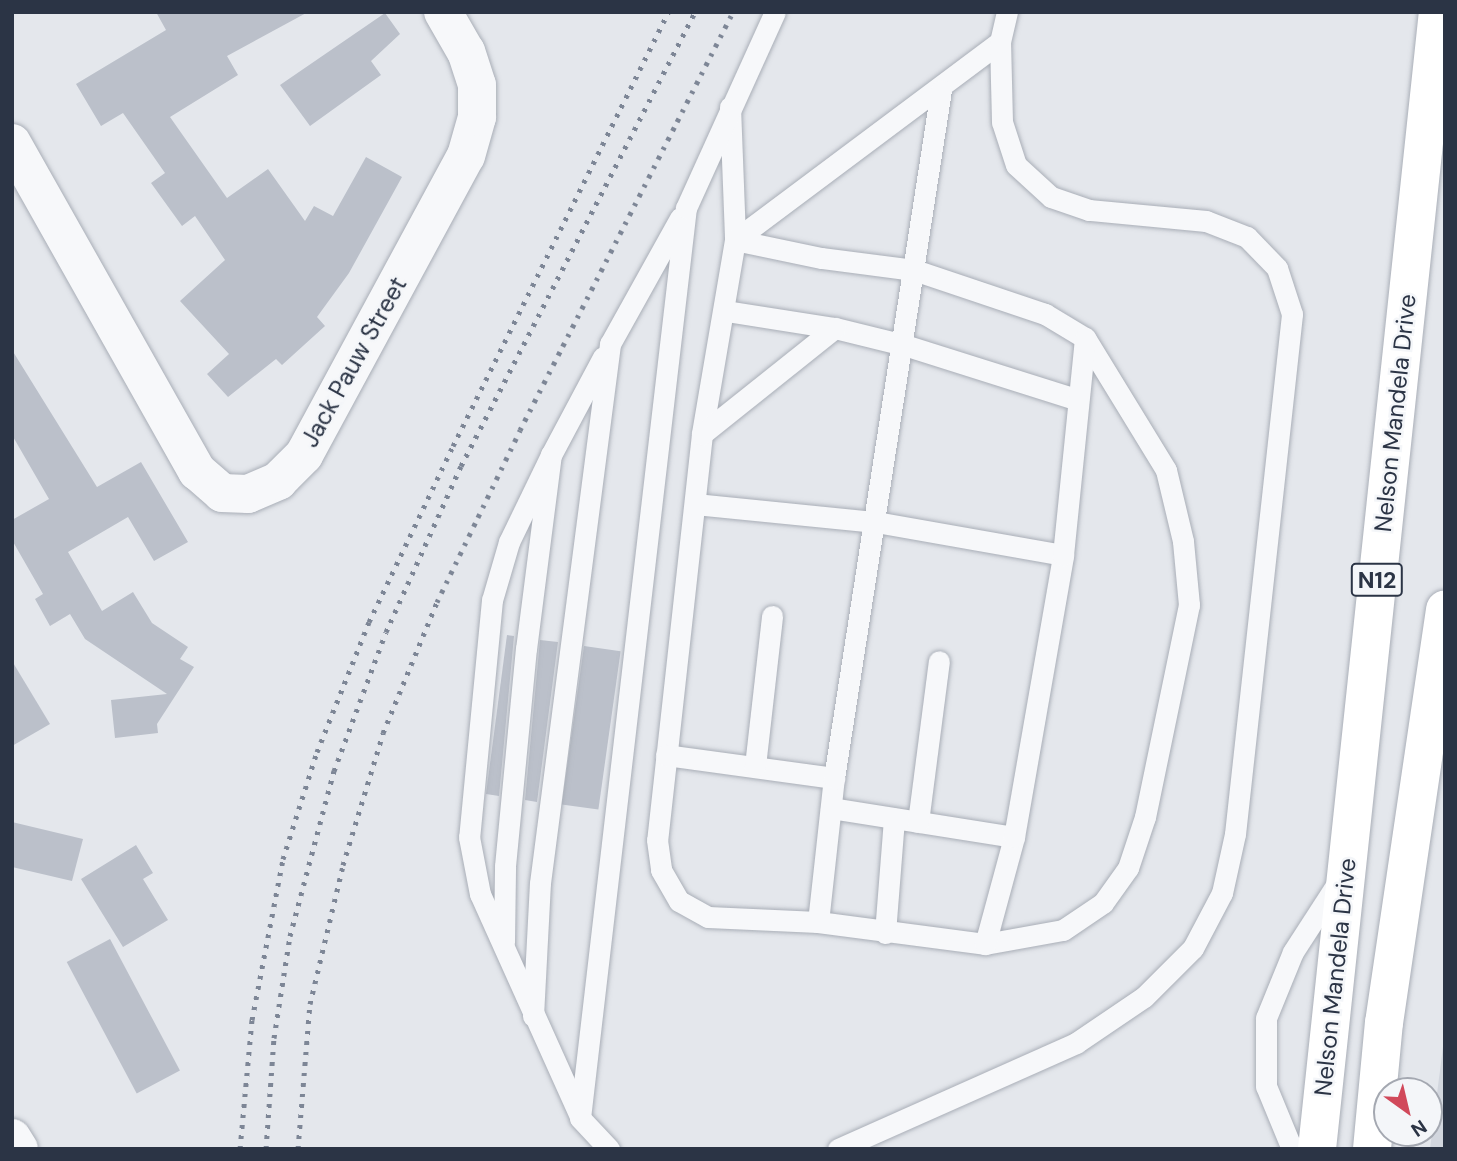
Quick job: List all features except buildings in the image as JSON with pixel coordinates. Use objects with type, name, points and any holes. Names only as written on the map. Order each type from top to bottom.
[{"type":"highway","name":"Nelson Mandela Drive","points":[[1317,1149],[1438,12]]},
{"type":"highway","points":[[1372,1149],[1384,1023],[1445,609]]},
{"type":"street","name":"Jack Pauw Street","points":[[12,143],[197,471],[222,493],[248,494],[278,481],[304,455],[466,156],[477,117],[477,85],[443,12]]},
{"type":"street","points":[[12,1138],[19,1149]]},
{"type":"lane","points":[[609,1149],[580,1118],[480,894],[469,838],[483,668],[492,600],[509,542],[551,455],[686,208],[775,12]]},
{"type":"lane","points":[[838,1149],[1076,1043],[1144,997],[1193,948],[1222,893],[1235,834],[1293,313],[1277,268],[1247,237],[1206,221],[1089,210],[1051,197],[1016,165],[1002,122],[1000,42],[1007,12]]},
{"type":"lane","points":[[735,240],[942,90],[1000,42]]},
{"type":"lane","points":[[818,922],[834,778],[942,90]]},
{"type":"lane","points":[[730,107],[735,240],[726,311],[702,434],[657,840],[661,870],[679,901],[708,918],[818,922],[885,933],[985,944],[1063,930],[1103,903],[1128,869],[1145,817],[1189,605],[1183,541],[1166,470],[1085,338],[1045,314],[914,270],[821,258],[735,240]]},
{"type":"lane","points":[[580,1118],[686,208]]},
{"type":"lane","points":[[726,311],[835,328],[904,345],[1078,400]]},
{"type":"lane","points":[[702,434],[835,328]]},
{"type":"lane","points":[[985,944],[1014,837],[1063,555],[1085,338]]},
{"type":"lane","points":[[533,1016],[540,883],[610,344]]},
{"type":"lane","points":[[504,951],[506,852],[526,649],[551,455]]},
{"type":"lane","points":[[695,504],[876,522],[1063,555]]},
{"type":"lane","points":[[755,766],[772,615]]},
{"type":"lane","points":[[918,822],[939,661]]},
{"type":"lane","points":[[666,755],[834,778]]},
{"type":"lane","points":[[831,808],[1014,837]]},
{"type":"lane","points":[[885,933],[894,818]]},
{"type":"lane","points":[[1292,1149],[1266,1086],[1266,1018],[1293,952],[1346,872]]},
{"type":"shaded area","points":[[1445,1031],[1445,1149],[1430,1149],[1443,1147],[1443,1077],[1439,1077]]},
{"type":"railway","points":[[240,1149],[252,1020],[283,859],[317,752],[369,622],[668,12]]},
{"type":"railway","points":[[266,1149],[274,1038],[290,936],[334,771],[386,632],[461,466],[695,12]]},
{"type":"railway","points":[[298,1149],[310,1004],[343,865],[383,733],[437,602],[520,430],[733,12]]}]
